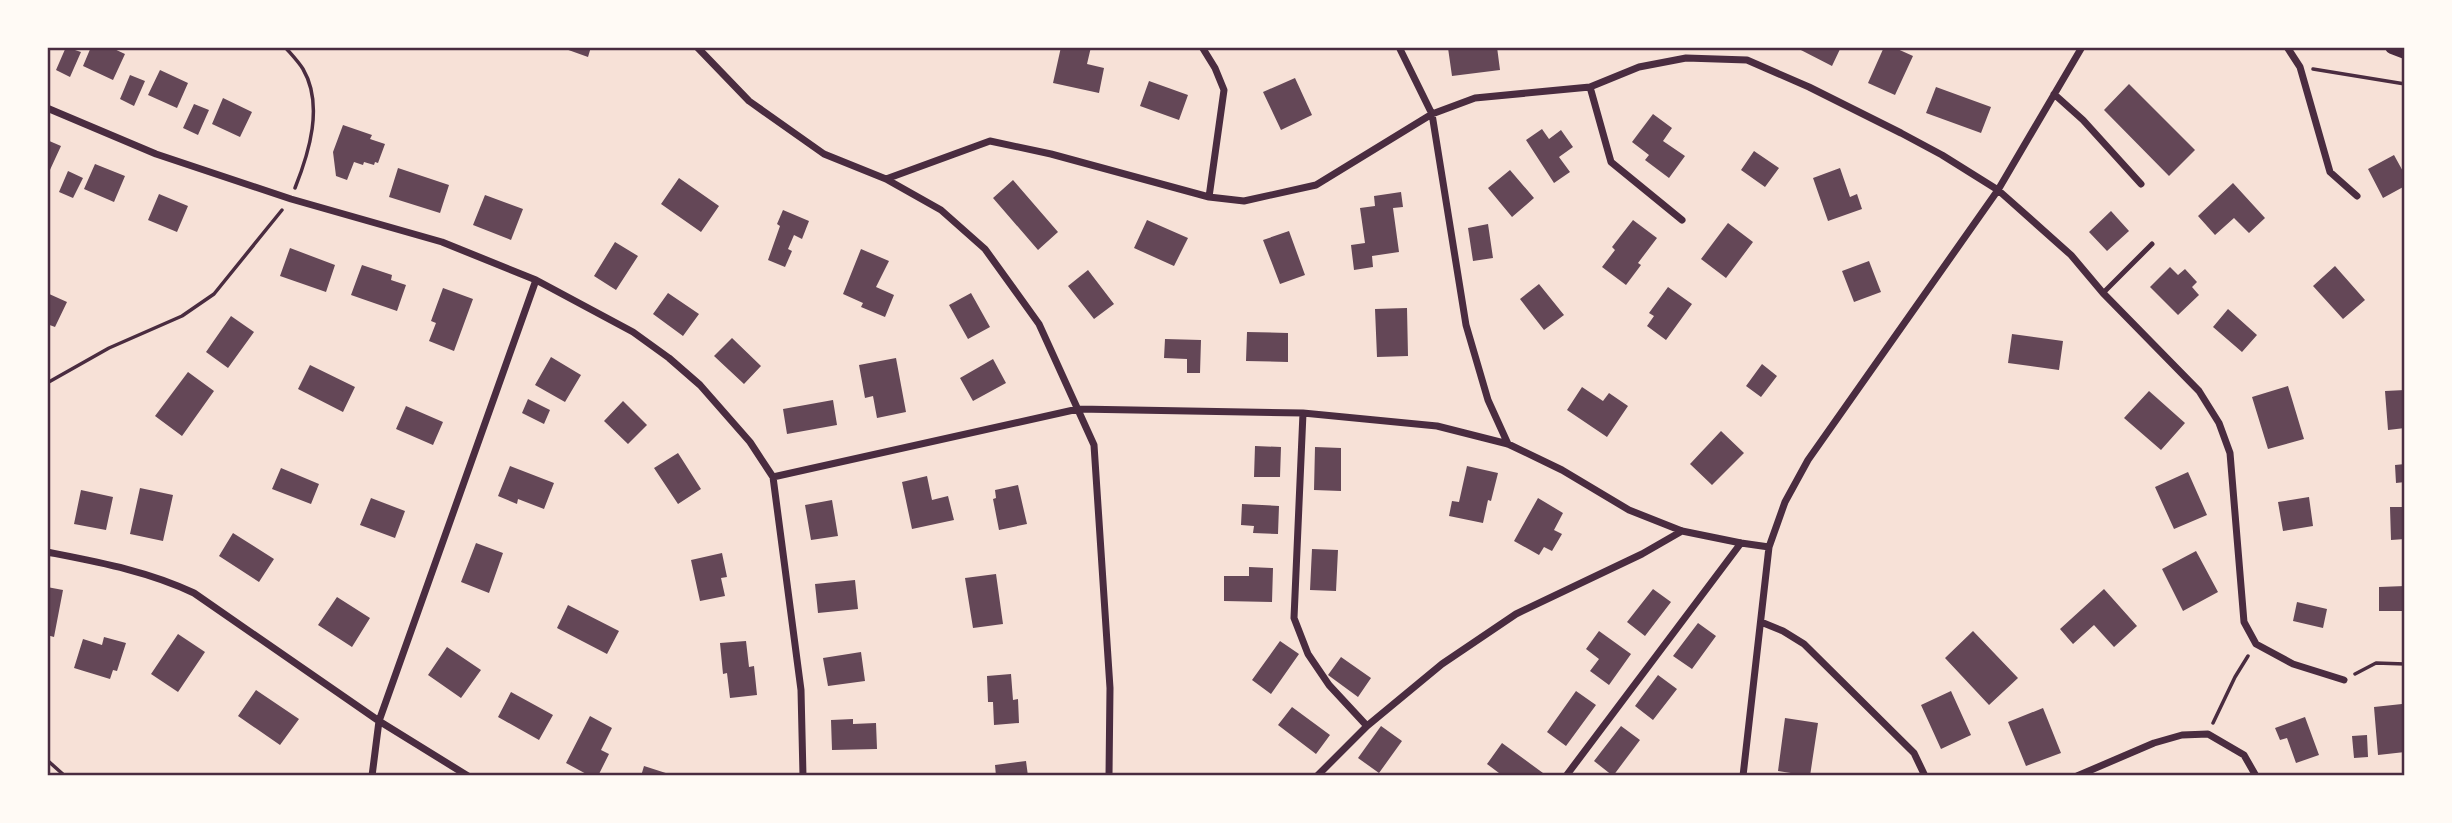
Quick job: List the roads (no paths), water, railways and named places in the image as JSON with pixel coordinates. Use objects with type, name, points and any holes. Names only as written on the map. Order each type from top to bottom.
[{"type":"main road","points":[[2392,47],[2405,52]]},
{"type":"street","points":[[697,47],[749,101],[824,154],[886,179],[940,210],[985,248],[1039,324],[1094,445],[1110,688],[1109,776]]},
{"type":"street","points":[[1202,47],[1224,90],[1209,197]]},
{"type":"street","points":[[1399,47],[1432,114],[1466,325],[1488,400],[1508,444]]},
{"type":"street","points":[[1743,776],[1769,547],[1786,502],[1808,460],[1998,190],[2082,47]]},
{"type":"street","points":[[2287,47],[2300,67],[2330,173],[2357,196]]},
{"type":"street","points":[[886,179],[990,141],[1051,154],[1209,197],[1244,201],[1316,185],[1432,114],[1475,98],[1590,87],[1639,67],[1686,58],[1747,60],[1809,87],[1942,155],[1998,190],[2071,255],[2103,293],[2199,391],[2219,423],[2230,453],[2244,622],[2256,644],[2293,664],[2344,680]]},
{"type":"street","points":[[1590,87],[1611,162],[1682,219]]},
{"type":"street","points":[[2054,94],[2083,120],[2141,184]]},
{"type":"street","points":[[47,108],[156,154],[291,199],[442,242],[536,280],[633,332],[700,385],[750,442],[773,477],[801,690],[803,776]]},
{"type":"street","points":[[372,776],[379,720],[536,280]]},
{"type":"street","points":[[773,477],[1078,409],[1303,413],[1437,426],[1508,444],[1562,470],[1629,510],[1682,531],[1741,544],[1769,547]]},
{"type":"street","points":[[1303,413],[1294,618],[1308,654],[1329,685],[1367,726]]},
{"type":"street","points":[[1317,776],[1367,726],[1442,664],[1516,614],[1642,554],[1682,531]]},
{"type":"street","points":[[1566,776],[1741,544]]},
{"type":"street","points":[[47,552],[152,575],[194,593],[379,720],[468,776]]},
{"type":"street","points":[[1761,622],[1804,644],[1914,753],[1925,776]]},
{"type":"street","points":[[2077,776],[2154,743],[2182,735],[2208,734],[2244,755],[2256,776]]},
{"type":"lane","points":[[2103,293],[2152,244]]}]
